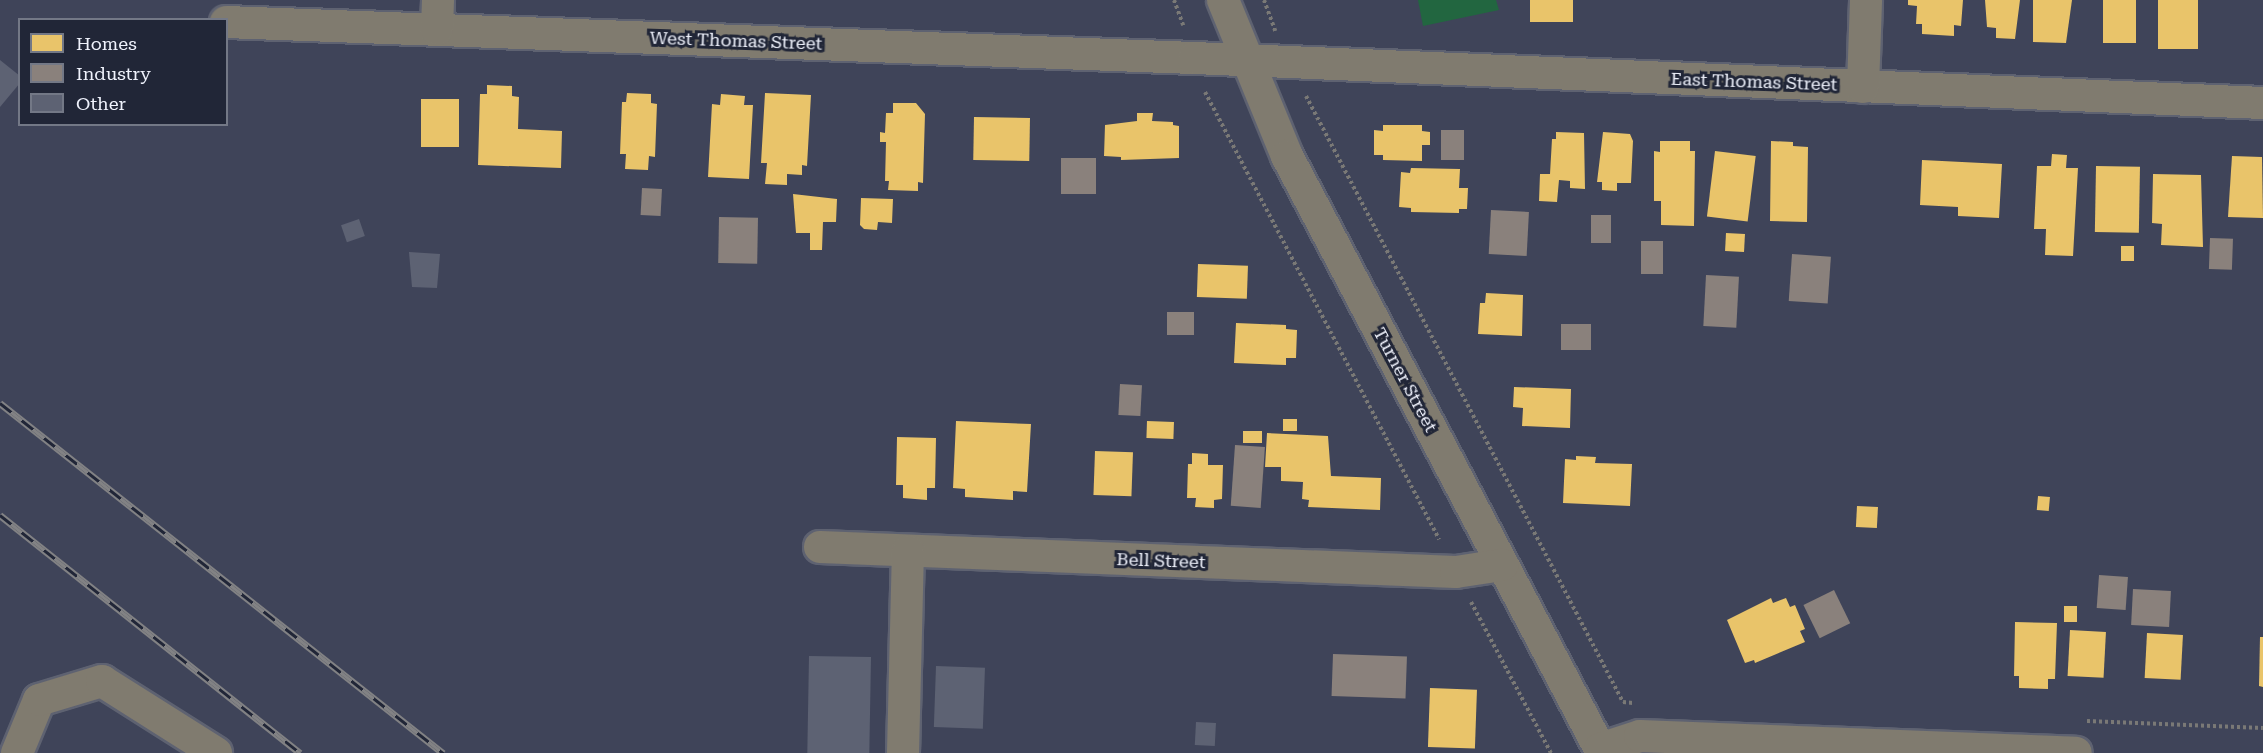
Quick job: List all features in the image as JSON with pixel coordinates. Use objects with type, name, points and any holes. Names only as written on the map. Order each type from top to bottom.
[{"type":"street","name":"Turner Street","points":[[1223,0],[1245,61],[1287,156],[1601,751]]},
{"type":"street","points":[[1863,87],[1866,0]]},
{"type":"street","name":"West Thomas Street","points":[[228,22],[437,15],[1245,61]]},
{"type":"street","name":"East Thomas Street","points":[[1245,61],[2263,104]]},
{"type":"street","name":"Bell Street","points":[[820,548],[1456,572],[1502,565]]},
{"type":"street","points":[[903,753],[908,551]]},
{"type":"street","points":[[17,753],[39,700],[102,681],[216,753]]},
{"type":"street","points":[[1601,751],[1640,736],[2076,753]]},
{"type":"path","points":[[1174,0],[1185,31]]},
{"type":"path","points":[[1264,0],[1276,34]]},
{"type":"path","points":[[1205,92],[1440,540],[1428,540]]},
{"type":"path","points":[[1306,96],[1623,702]]},
{"type":"path","points":[[1468,596],[1551,753]]},
{"type":"green space","points":[[1418,0],[1496,0],[1499,10],[1423,26]]},
{"type":"building: Homes","points":[[1530,0],[1573,0],[1573,22],[1530,22]]},
{"type":"building: Homes","points":[[1908,0],[1963,0],[1961,26],[1954,25],[1954,36],[1922,34],[1922,24],[1916,24],[1917,6],[1908,5]]},
{"type":"building: Homes","points":[[1985,0],[2020,0],[2015,39],[1996,38],[1996,28],[1987,27]]},
{"type":"building: Homes","points":[[2033,0],[2072,0],[2066,43],[2033,42]]},
{"type":"building: Homes","points":[[2103,0],[2136,0],[2136,43],[2103,43]]},
{"type":"building: Homes","points":[[2158,0],[2198,0],[2198,49],[2158,49]]},
{"type":"building: Homes","points":[[487,85],[512,86],[512,96],[519,97],[518,129],[562,131],[561,168],[478,165],[480,94],[487,94]]},
{"type":"building: Homes","points":[[627,93],[651,94],[651,103],[657,104],[655,157],[649,156],[648,170],[625,169],[626,154],[620,154],[622,102],[626,102]]},
{"type":"building: Homes","points":[[765,93],[811,95],[807,166],[802,165],[802,175],[787,174],[787,185],[765,184],[767,163],[761,163]]},
{"type":"building: Homes","points":[[721,94],[745,96],[744,105],[753,105],[749,179],[708,177],[712,104],[720,105]]},
{"type":"building: Homes","points":[[421,99],[459,99],[459,147],[421,147]]},
{"type":"building: Homes","points":[[893,103],[916,103],[925,114],[923,183],[918,182],[918,191],[888,190],[889,181],[885,181],[886,142],[880,142],[880,132],[885,133],[886,113],[893,113]]},
{"type":"building: Homes","points":[[1137,113],[1153,113],[1152,121],[1173,122],[1173,125],[1179,126],[1179,158],[1121,160],[1121,157],[1104,156],[1105,125],[1137,121]]},
{"type":"building: Homes","points":[[974,117],[1030,118],[1029,161],[973,160]]},
{"type":"building: Homes","points":[[1383,125],[1422,125],[1422,131],[1430,132],[1430,145],[1422,145],[1422,161],[1383,160],[1383,155],[1374,155],[1374,130],[1383,131]]},
{"type":"building: Homes","points":[[1556,132],[1584,133],[1585,189],[1570,188],[1570,181],[1559,180],[1557,202],[1539,201],[1540,174],[1550,174],[1552,139],[1556,139]]},
{"type":"building: Homes","points":[[1603,132],[1630,134],[1633,141],[1631,183],[1617,183],[1617,191],[1602,190],[1602,182],[1597,182]]},
{"type":"building: Homes","points":[[1660,141],[1690,141],[1690,151],[1695,151],[1694,226],[1661,225],[1661,201],[1654,201],[1654,151],[1660,152]]},
{"type":"building: Homes","points":[[1771,141],[1793,142],[1793,146],[1808,147],[1807,222],[1770,221]]},
{"type":"building: Homes","points":[[1715,151],[1756,156],[1748,222],[1707,217]]},
{"type":"building: Homes","points":[[2052,154],[2067,155],[2066,168],[2078,168],[2073,256],[2045,255],[2046,229],[2034,229],[2037,166],[2051,166]]},
{"type":"building: Homes","points":[[2232,156],[2262,157],[2263,218],[2228,217]]},
{"type":"building: Homes","points":[[1922,160],[2002,164],[1999,218],[1958,216],[1958,207],[1920,205]]},
{"type":"building: Homes","points":[[2096,166],[2140,167],[2139,233],[2095,232]]},
{"type":"building: Homes","points":[[1411,168],[1460,169],[1459,188],[1468,188],[1467,209],[1459,209],[1459,213],[1411,212],[1411,208],[1399,207],[1401,172],[1410,173]]},
{"type":"building: Homes","points":[[2153,174],[2201,175],[2203,247],[2161,245],[2162,224],[2152,223]]},
{"type":"building: Homes","points":[[793,194],[837,199],[836,222],[823,222],[822,250],[810,250],[810,233],[796,233]]},
{"type":"building: Homes","points":[[861,198],[893,199],[892,223],[878,222],[877,230],[864,229],[860,225]]},
{"type":"building: Homes","points":[[1726,233],[1745,234],[1744,252],[1725,251]]},
{"type":"building: Homes","points":[[2121,246],[2134,246],[2134,261],[2121,261]]},
{"type":"building: Homes","points":[[1198,264],[1248,266],[1247,299],[1197,297]]},
{"type":"building: Homes","points":[[1486,293],[1523,295],[1522,336],[1478,334],[1480,303],[1485,303]]},
{"type":"building: Homes","points":[[1236,323],[1286,325],[1286,329],[1297,330],[1296,358],[1286,358],[1286,365],[1234,363]]},
{"type":"building: Homes","points":[[1514,387],[1571,389],[1570,428],[1522,426],[1523,408],[1513,407]]},
{"type":"building: Homes","points":[[1283,419],[1297,419],[1297,431],[1283,431]]},
{"type":"building: Homes","points":[[956,421],[1031,424],[1027,492],[1013,491],[1013,500],[965,497],[965,489],[953,488]]},
{"type":"building: Homes","points":[[1147,421],[1174,422],[1173,439],[1146,438]]},
{"type":"building: Homes","points":[[1243,431],[1262,431],[1262,443],[1243,443]]},
{"type":"building: Homes","points":[[1267,433],[1328,436],[1331,476],[1381,478],[1380,510],[1308,507],[1309,500],[1302,499],[1303,482],[1281,481],[1281,467],[1265,467]]},
{"type":"building: Homes","points":[[897,437],[936,438],[935,488],[927,488],[927,500],[903,498],[903,485],[896,485]]},
{"type":"building: Homes","points":[[1095,451],[1133,452],[1131,496],[1093,495]]},
{"type":"building: Homes","points":[[1192,453],[1208,454],[1208,465],[1223,465],[1222,499],[1214,500],[1214,508],[1195,507],[1196,498],[1187,498],[1188,464],[1192,464]]},
{"type":"building: Homes","points":[[1576,456],[1596,457],[1595,463],[1632,464],[1630,506],[1563,503],[1565,459],[1576,460]]},
{"type":"building: Homes","points":[[2038,496],[2050,497],[2049,511],[2037,510]]},
{"type":"building: Homes","points":[[1857,506],[1878,507],[1877,528],[1856,527]]},
{"type":"building: Homes","points":[[1771,598],[1773,603],[1786,598],[1790,607],[1795,605],[1805,629],[1800,631],[1805,642],[1755,663],[1754,660],[1745,663],[1727,620]]},
{"type":"building: Homes","points":[[2064,606],[2077,606],[2077,622],[2064,622]]},
{"type":"building: Homes","points":[[2015,622],[2057,623],[2055,679],[2048,679],[2048,689],[2019,688],[2019,676],[2014,676]]},
{"type":"building: Homes","points":[[2070,630],[2106,632],[2104,678],[2068,676]]},
{"type":"building: Homes","points":[[2147,633],[2183,635],[2181,680],[2145,678]]},
{"type":"building: Homes","points":[[2260,637],[2263,637],[2263,687],[2259,686]]},
{"type":"building: Homes","points":[[1430,688],[1477,690],[1475,749],[1428,747]]},
{"type":"building: Industry","points":[[1441,130],[1464,130],[1464,160],[1441,160]]},
{"type":"building: Industry","points":[[1061,158],[1096,158],[1096,194],[1061,194]]},
{"type":"building: Industry","points":[[642,188],[662,189],[661,216],[641,215]]},
{"type":"building: Industry","points":[[1491,210],[1529,212],[1527,256],[1489,254]]},
{"type":"building: Industry","points":[[1591,215],[1611,215],[1611,243],[1591,243]]},
{"type":"building: Industry","points":[[719,217],[758,218],[757,264],[718,263]]},
{"type":"building: Industry","points":[[2210,238],[2233,239],[2232,270],[2209,269]]},
{"type":"building: Industry","points":[[1641,241],[1663,241],[1663,274],[1641,274]]},
{"type":"building: Industry","points":[[1792,254],[1831,257],[1828,304],[1789,301]]},
{"type":"building: Industry","points":[[1706,275],[1739,277],[1736,328],[1703,326]]},
{"type":"building: Industry","points":[[1167,312],[1194,312],[1194,335],[1167,335]]},
{"type":"building: Industry","points":[[1561,324],[1591,324],[1591,350],[1561,350]]},
{"type":"building: Industry","points":[[1120,384],[1142,385],[1140,416],[1118,415]]},
{"type":"building: Industry","points":[[1235,445],[1265,447],[1261,508],[1231,506]]},
{"type":"building: Industry","points":[[2099,575],[2128,577],[2126,610],[2097,608]]},
{"type":"building: Industry","points":[[2133,589],[2171,591],[2169,627],[2131,625]]},
{"type":"building: Industry","points":[[1834,590],[1850,623],[1820,638],[1803,605]]},
{"type":"building: Industry","points":[[1333,654],[1407,657],[1405,699],[1332,696]]},
{"type":"building: Other","points":[[0,60],[18,74],[18,85],[0,107]]},
{"type":"building: Other","points":[[359,219],[365,236],[347,242],[341,225]]},
{"type":"building: Other","points":[[409,252],[440,254],[437,288],[412,287]]},
{"type":"building: Other","points":[[809,656],[871,657],[869,753],[807,753]]},
{"type":"building: Other","points":[[936,666],[985,668],[983,729],[934,727]]},
{"type":"building: Other","points":[[1196,722],[1216,723],[1215,746],[1195,745]]},
{"type":"railway","points":[[0,403],[443,753]]},
{"type":"railway","points":[[0,515],[300,753]]}]
